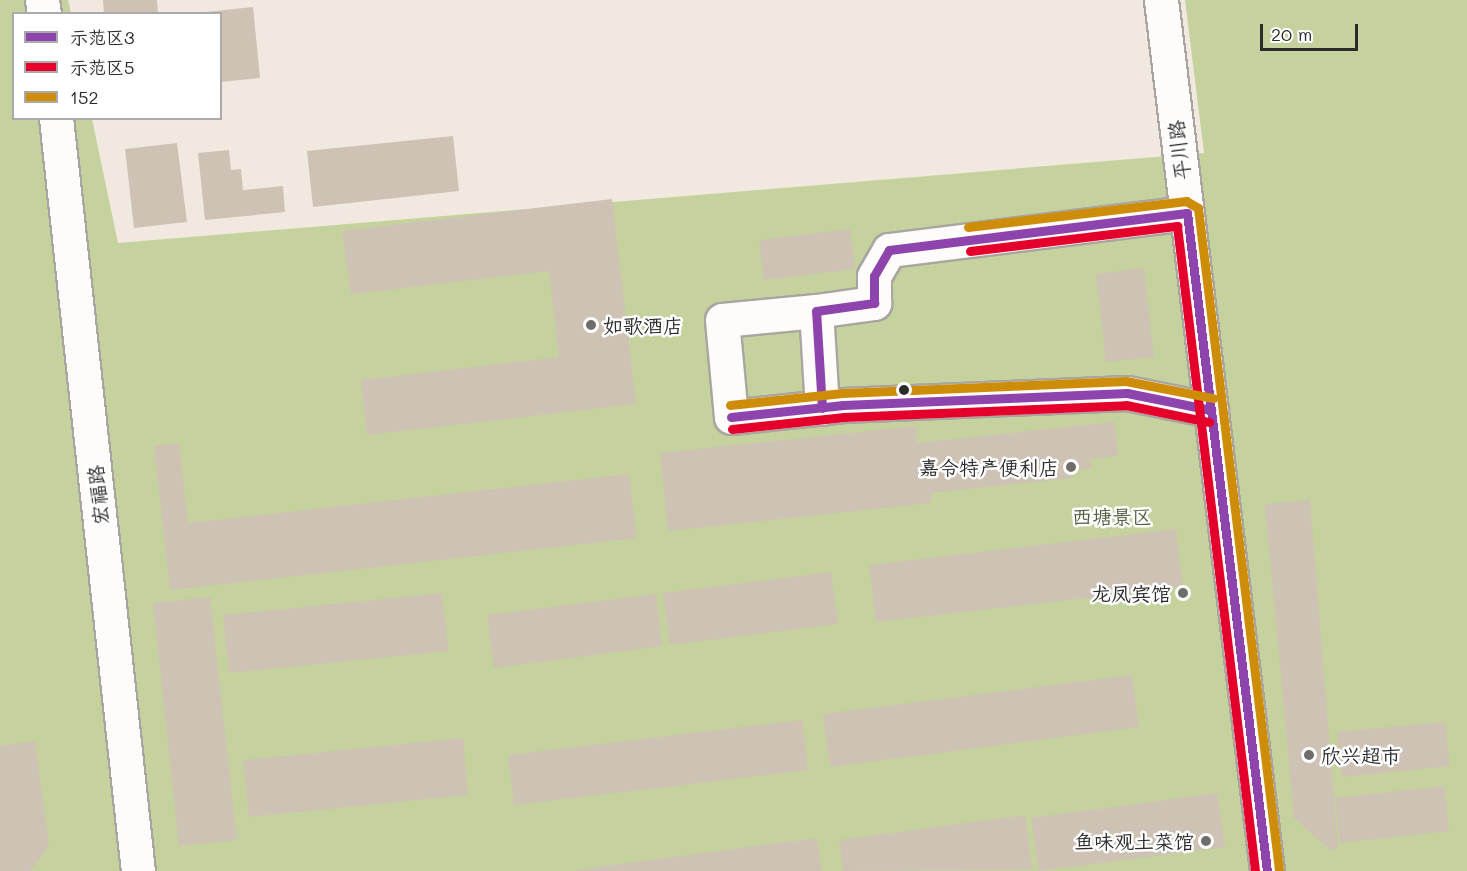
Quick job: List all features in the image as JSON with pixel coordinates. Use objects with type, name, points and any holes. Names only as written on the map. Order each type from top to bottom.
[{"type":"street","name":"平川路","points":[[1161,0],[1267,871]]},
{"type":"street","name":"宏福路","points":[[56,120],[138,871]]},
{"type":"street","points":[[1187,213],[889,250],[874,276],[874,303],[722,320],[731,417],[822,408],[1127,393],[1211,410]]},
{"type":"street","points":[[816,311],[822,408]]},
{"type":"green space","name":"西塘景区","points":[[0,0],[68,0],[71,12],[12,12],[12,120],[92,120],[118,243],[1204,153],[1185,0],[1467,0],[1467,871],[0,871]]},
{"type":"building","points":[[103,0],[157,0],[158,12],[104,12]]},
{"type":"building","points":[[253,7],[260,78],[222,82],[222,12],[206,12]]},
{"type":"building","points":[[453,136],[459,191],[313,207],[307,151]]},
{"type":"building","points":[[177,143],[187,222],[134,228],[125,149]]},
{"type":"building","points":[[229,150],[231,170],[241,169],[243,190],[283,186],[285,212],[205,220],[198,153]]},
{"type":"building","name":"如歌酒店","points":[[612,199],[636,404],[367,435],[361,380],[559,357],[549,271],[351,294],[342,231]]},
{"type":"building","points":[[850,229],[855,269],[764,280],[759,240]]},
{"type":"building","points":[[1144,268],[1154,357],[1106,362],[1096,274]]},
{"type":"building","points":[[1115,422],[1118,456],[1090,459],[1091,469],[1071,471],[1072,478],[931,493],[931,503],[668,531],[660,453],[916,426],[917,443]]},
{"type":"building","points":[[179,443],[188,523],[629,474],[637,538],[170,590],[154,446]]},
{"type":"building","points":[[1310,500],[1338,849],[1330,850],[1294,818],[1265,504]]},
{"type":"building","points":[[1176,529],[1183,587],[876,622],[869,565]]},
{"type":"building","points":[[831,572],[838,624],[670,645],[663,593]]},
{"type":"building","points":[[442,593],[449,651],[229,673],[223,615]]},
{"type":"building","points":[[656,594],[662,646],[494,668],[487,615]]},
{"type":"building","points":[[210,597],[237,840],[179,846],[153,603]]},
{"type":"building","points":[[1132,675],[1139,727],[830,767],[823,714]]},
{"type":"building","points":[[802,720],[808,770],[514,805],[508,755]]},
{"type":"building","points":[[1445,722],[1450,766],[1342,777],[1337,732]]},
{"type":"building","points":[[463,738],[468,795],[249,817],[243,760]]},
{"type":"building","points":[[35,741],[49,846],[30,871],[0,871],[0,746]]},
{"type":"building","points":[[1444,786],[1449,831],[1340,843],[1335,798]]},
{"type":"building","points":[[1217,793],[1225,847],[1039,871],[1031,818]]},
{"type":"building","points":[[1025,815],[1032,870],[843,871],[839,840]]},
{"type":"building","points":[[817,838],[822,871],[576,871],[576,870]]},
{"type":"transit line","name":"152","points":[[968,227],[1186,201],[1198,208],[1279,870]]},
{"type":"transit line","name":"示范区3","points":[[1187,213],[1267,871]]},
{"type":"transit line","name":"示范区3","points":[[822,408],[816,311],[874,303],[874,276],[889,250],[1187,213]]},
{"type":"transit line","name":"示范区5","points":[[970,251],[1177,226],[1255,871]]},
{"type":"transit line","name":"152","points":[[730,405],[842,393],[1126,381],[1213,398]]},
{"type":"transit line","name":"示范区3","points":[[731,417],[843,405],[1127,393],[1211,410]]},
{"type":"transit line","name":"示范区5","points":[[732,429],[844,417],[1126,405],[1209,422]]},
{"type":"place","name":"如歌酒店","points":[[591,325]]},
{"type":"place","name":"嘉令特产便利店","points":[[1071,467]]},
{"type":"place","name":"龙凤宾馆","points":[[1183,593]]},
{"type":"place","name":"欣兴超市","points":[[1309,755]]},
{"type":"place","name":"鱼味观土菜馆","points":[[1206,841]]}]
